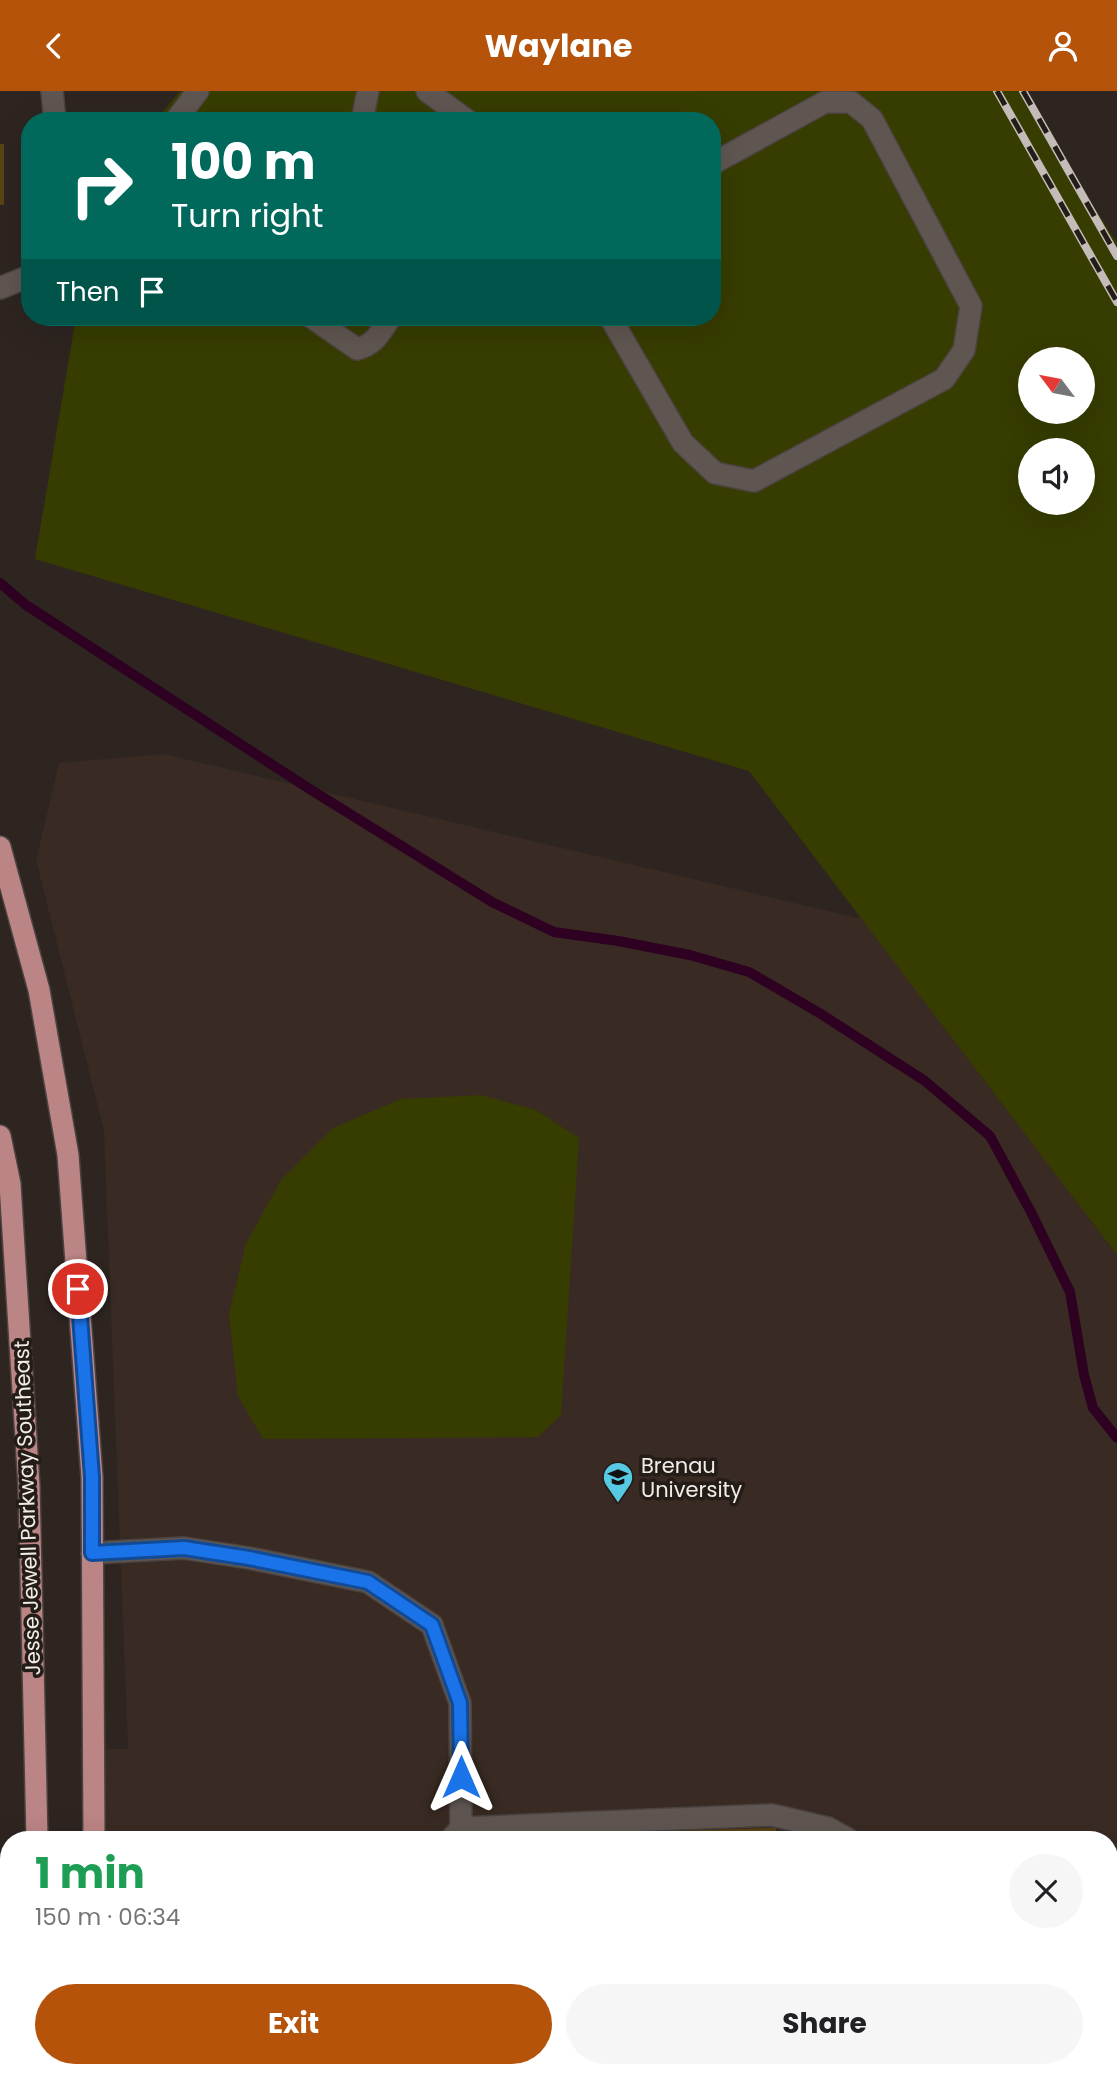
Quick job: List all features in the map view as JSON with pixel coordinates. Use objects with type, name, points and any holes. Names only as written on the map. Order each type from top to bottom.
[{"type":"main road","points":[[0,847],[39,990],[68,1155],[92,1477],[94,1831]]},
{"type":"main road","name":"Jesse Jewell Parkway Southeast","points":[[0,1136],[10,1184],[29,1472],[37,1831]]},
{"type":"street","points":[[52,91],[54,112]]},
{"type":"street","points":[[182,112],[198,91]]},
{"type":"street","points":[[364,112],[369,91]]},
{"type":"street","points":[[427,91],[456,112]]},
{"type":"street","points":[[615,326],[683,443],[715,473],[754,481],[944,379],[964,350],[971,306],[872,119],[851,102],[825,102],[721,159]]},
{"type":"street","points":[[0,288],[21,280]]},
{"type":"street","points":[[324,326],[357,349],[368,347],[385,326]]},
{"type":"street","points":[[92,1553],[184,1548],[368,1582],[432,1625],[460,1703],[456,1831]]},
{"type":"street","points":[[491,1831],[772,1815],[833,1831]]},
{"type":"shaded area","name":"Brenau University","points":[[164,754],[862,919],[1117,1255],[1117,1831],[85,1831],[80,1749],[128,1749],[104,1131],[36,860],[59,763]]},
{"type":"green space","points":[[180,91],[1019,91],[1117,243],[1117,1255],[749,771],[35,559],[74,326],[721,326],[721,112],[162,112]]},
{"type":"green space","points":[[481,1095],[536,1110],[579,1138],[561,1415],[538,1437],[263,1439],[238,1396],[229,1314],[246,1244],[281,1180],[333,1128],[401,1099]]},
{"type":"building","points":[[0,144],[4,144],[4,205],[0,205]]},
{"type":"building","points":[[776,1828],[776,1831],[677,1831]]},
{"type":"waterway","points":[[0,583],[26,605],[308,788],[492,902],[554,932],[690,955],[749,972],[821,1014],[925,1081],[990,1136],[1031,1212],[1070,1292],[1084,1375],[1093,1408],[1117,1438]]},
{"type":"railway","points":[[997,91],[1117,302]]},
{"type":"railway","points":[[1023,91],[1117,256]]},
{"type":"place","name":"Brenau University","points":[[618,1504]]},
{"type":"route","points":[[78,1289],[92,1477],[92,1553],[184,1548],[368,1582],[432,1625],[460,1703],[461,1777]]}]
